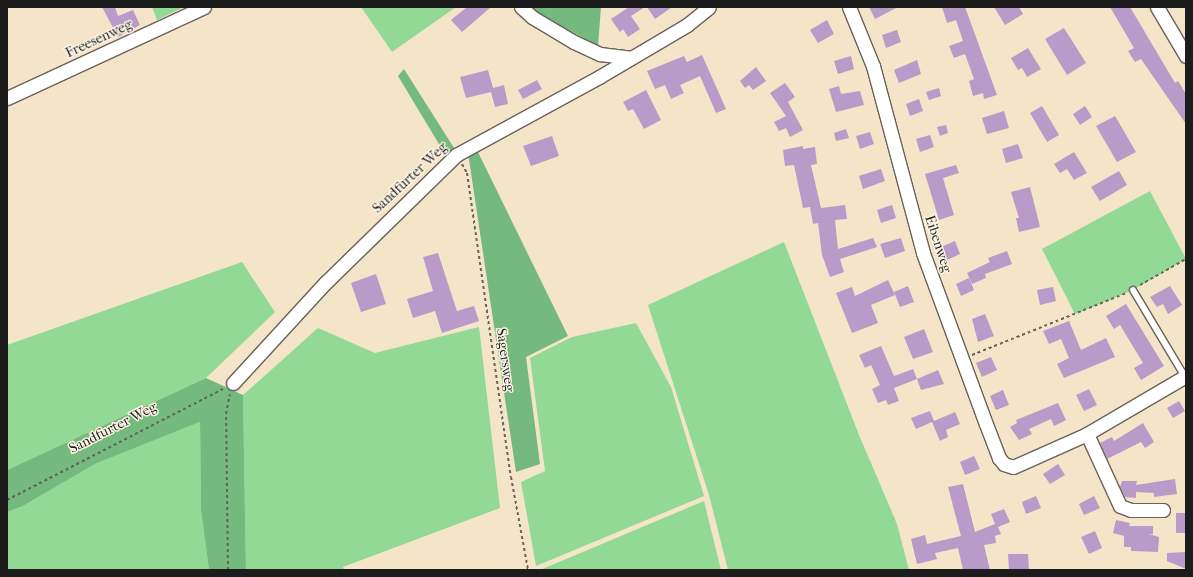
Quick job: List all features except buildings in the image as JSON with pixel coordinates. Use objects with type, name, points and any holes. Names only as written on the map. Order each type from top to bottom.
[{"type":"street","name":"Freesenweg","points":[[7,98],[204,7]]},
{"type":"street","points":[[521,7],[532,17],[580,45],[600,54],[631,58]]},
{"type":"street","name":"Sandfurter Weg","points":[[233,383],[332,277],[456,154],[557,101],[687,25],[709,7]]},
{"type":"street","name":"Eibenweg","points":[[849,7],[873,66],[915,227],[999,458],[1004,464],[1013,467],[1087,434]]},
{"type":"street","points":[[1157,7],[1186,56]]},
{"type":"street","points":[[1163,510],[1131,510],[1120,506],[1087,434],[1186,376]]},
{"type":"lane","points":[[1133,290],[1186,376]]},
{"type":"path","name":"Sagersweg","points":[[456,154],[467,173],[511,477],[528,570]]},
{"type":"path","points":[[962,359],[1133,290],[1186,259]]},
{"type":"path","points":[[228,570],[226,414],[233,383]]},
{"type":"path","name":"Sandfurter Weg","points":[[7,500],[108,446],[202,402],[233,383]]},
{"type":"green space","points":[[152,7],[184,7],[157,20]]},
{"type":"green space","points":[[361,7],[456,7],[392,52]]},
{"type":"green space","points":[[532,7],[601,7],[598,46],[541,15]]},
{"type":"green space","points":[[404,69],[454,148],[445,154],[398,76]]},
{"type":"green space","points":[[476,148],[568,336],[526,357],[540,464],[516,472],[468,153]]},
{"type":"green space","points":[[1150,191],[1186,259],[1133,290],[1075,314],[1042,249]]},
{"type":"green space","points":[[784,242],[859,435],[897,524],[909,570],[728,570],[709,495],[648,305]]},
{"type":"green space","points":[[242,262],[275,312],[206,378],[7,470],[7,345]]},
{"type":"green space","points":[[636,323],[671,387],[704,496],[536,566],[521,482],[545,471],[530,358],[572,337]]},
{"type":"green space","points":[[479,327],[500,508],[343,567],[344,570],[246,570],[243,395],[318,328],[375,353]]},
{"type":"green space","points":[[206,378],[243,395],[246,570],[209,570],[201,510],[200,422],[95,464],[23,506],[7,512],[7,470]]},
{"type":"green space","points":[[200,422],[201,510],[209,570],[7,570],[7,512],[23,506],[95,464]]},
{"type":"green space","points":[[704,501],[721,570],[540,570]]}]
